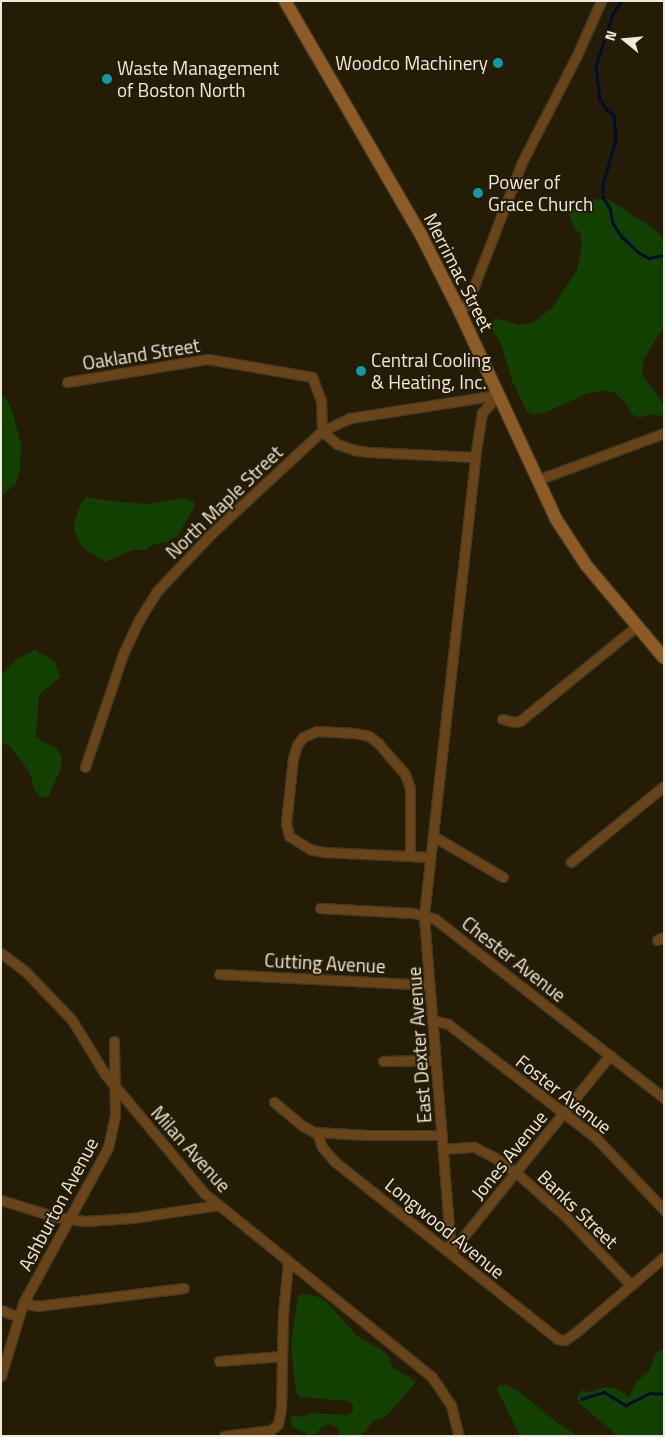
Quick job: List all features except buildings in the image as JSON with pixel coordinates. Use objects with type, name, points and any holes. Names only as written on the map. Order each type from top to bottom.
[{"type":"main road","name":"Merrimac Street","points":[[286,1],[421,236],[460,312],[537,480],[570,542],[664,658]]},
{"type":"street","points":[[460,312],[468,303],[522,162],[577,55],[601,1]]},
{"type":"street","name":"Oakland Street","points":[[67,382],[208,360],[312,377],[321,401],[322,431]]},
{"type":"street","points":[[322,431],[331,441],[354,450],[474,456],[482,413],[498,394]]},
{"type":"street","name":"North Maple Street","points":[[85,767],[123,654],[150,600],[169,577],[205,540],[322,431],[350,418],[498,394]]},
{"type":"street","points":[[537,480],[664,433]]},
{"type":"street","name":"East Dexter Avenue","points":[[451,1252],[424,915],[474,456]]},
{"type":"street","points":[[502,720],[520,721],[637,626]]},
{"type":"street","points":[[410,855],[410,788],[405,774],[378,742],[369,736],[355,733],[317,731],[303,737],[297,745],[293,758],[286,823],[290,836],[310,849],[324,852],[430,857]]},
{"type":"street","points":[[571,862],[664,786]]},
{"type":"street","points":[[432,836],[502,877]]},
{"type":"street","name":"Chester Avenue","points":[[320,908],[424,915],[440,922],[664,1098]]},
{"type":"street","name":"Milan Avenue","points":[[1,953],[26,972],[72,1020],[104,1074],[183,1170],[218,1205],[432,1377],[451,1405],[459,1436]]},
{"type":"street","name":"Cutting Avenue","points":[[219,974],[430,985]]},
{"type":"street","name":"Foster Avenue","points":[[433,1020],[448,1024],[604,1145],[664,1210]]},
{"type":"street","name":"Ashburton Avenue","points":[[1,1376],[23,1303],[108,1148],[116,1115],[114,1041]]},
{"type":"street","name":"Jones Avenue","points":[[451,1252],[610,1055]]},
{"type":"street","points":[[383,1061],[436,1060]]},
{"type":"street","points":[[274,1102],[303,1126],[317,1132],[442,1135]]},
{"type":"street","name":"Longwood Avenue","points":[[317,1132],[322,1147],[334,1161],[451,1252],[552,1335],[563,1340],[576,1333],[631,1285]]},
{"type":"street","name":"Banks Street","points":[[443,1149],[476,1147],[515,1172],[565,1216],[631,1285]]},
{"type":"street","points":[[1,1200],[70,1220],[116,1220],[218,1205]]},
{"type":"street","points":[[631,1285],[664,1257]]},
{"type":"street","points":[[224,1436],[272,1430],[276,1427],[281,1409],[283,1314],[288,1262]]},
{"type":"street","points":[[23,1303],[34,1306],[184,1288]]},
{"type":"street","points":[[1,1310],[18,1317]]},
{"type":"street","points":[[218,1361],[282,1356]]},
{"type":"green space","points":[[597,199],[608,199],[657,231],[664,241],[664,327],[643,360],[642,374],[664,405],[663,416],[649,414],[640,418],[632,414],[625,402],[615,393],[604,390],[586,394],[546,412],[533,415],[527,412],[513,383],[501,344],[490,325],[495,318],[519,325],[532,323],[552,308],[577,270],[582,245],[580,233],[574,228],[569,214],[575,205]]},
{"type":"green space","points":[[1,393],[8,402],[14,417],[21,444],[20,471],[16,484],[1,496]]},
{"type":"green space","points":[[86,497],[148,504],[183,498],[194,502],[194,508],[177,536],[167,542],[152,545],[146,550],[133,550],[105,562],[83,548],[74,531],[80,505]]},
{"type":"green space","points":[[35,650],[55,662],[60,677],[39,695],[36,737],[58,750],[62,757],[61,768],[49,796],[44,797],[40,797],[34,789],[30,773],[9,745],[1,744],[1,672],[4,672],[18,658]]},
{"type":"green space","points":[[299,1295],[319,1297],[327,1302],[357,1336],[389,1356],[392,1367],[416,1382],[390,1412],[383,1418],[373,1421],[366,1431],[359,1436],[338,1436],[339,1428],[329,1424],[322,1427],[316,1434],[307,1435],[292,1426],[290,1418],[294,1415],[301,1417],[312,1413],[348,1415],[353,1411],[353,1405],[348,1401],[300,1397],[296,1392],[291,1347],[297,1303]]},
{"type":"green space","points":[[664,1348],[664,1436],[618,1436],[578,1402],[577,1397],[582,1390],[589,1392],[607,1387],[615,1388],[629,1397],[636,1382],[649,1371],[656,1353]]},
{"type":"green space","points":[[505,1385],[516,1389],[555,1421],[578,1436],[520,1436],[497,1389],[498,1386]]},
{"type":"waterway","points":[[622,1],[613,14],[596,67],[600,99],[606,109],[614,115],[616,139],[603,185],[603,197],[610,208],[613,223],[622,237],[638,252],[649,258],[664,255]]},
{"type":"waterway","points":[[581,1399],[604,1392],[626,1405],[650,1393],[664,1394]]},
{"type":"place","name":"Woodco Machinery","points":[[498,63]]},
{"type":"place","name":"Waste Management of Boston North","points":[[107,79]]},
{"type":"place","name":"Power of Grace Church","points":[[478,193]]},
{"type":"place","name":"Central Cooling & Heating, Inc.","points":[[361,371]]}]
